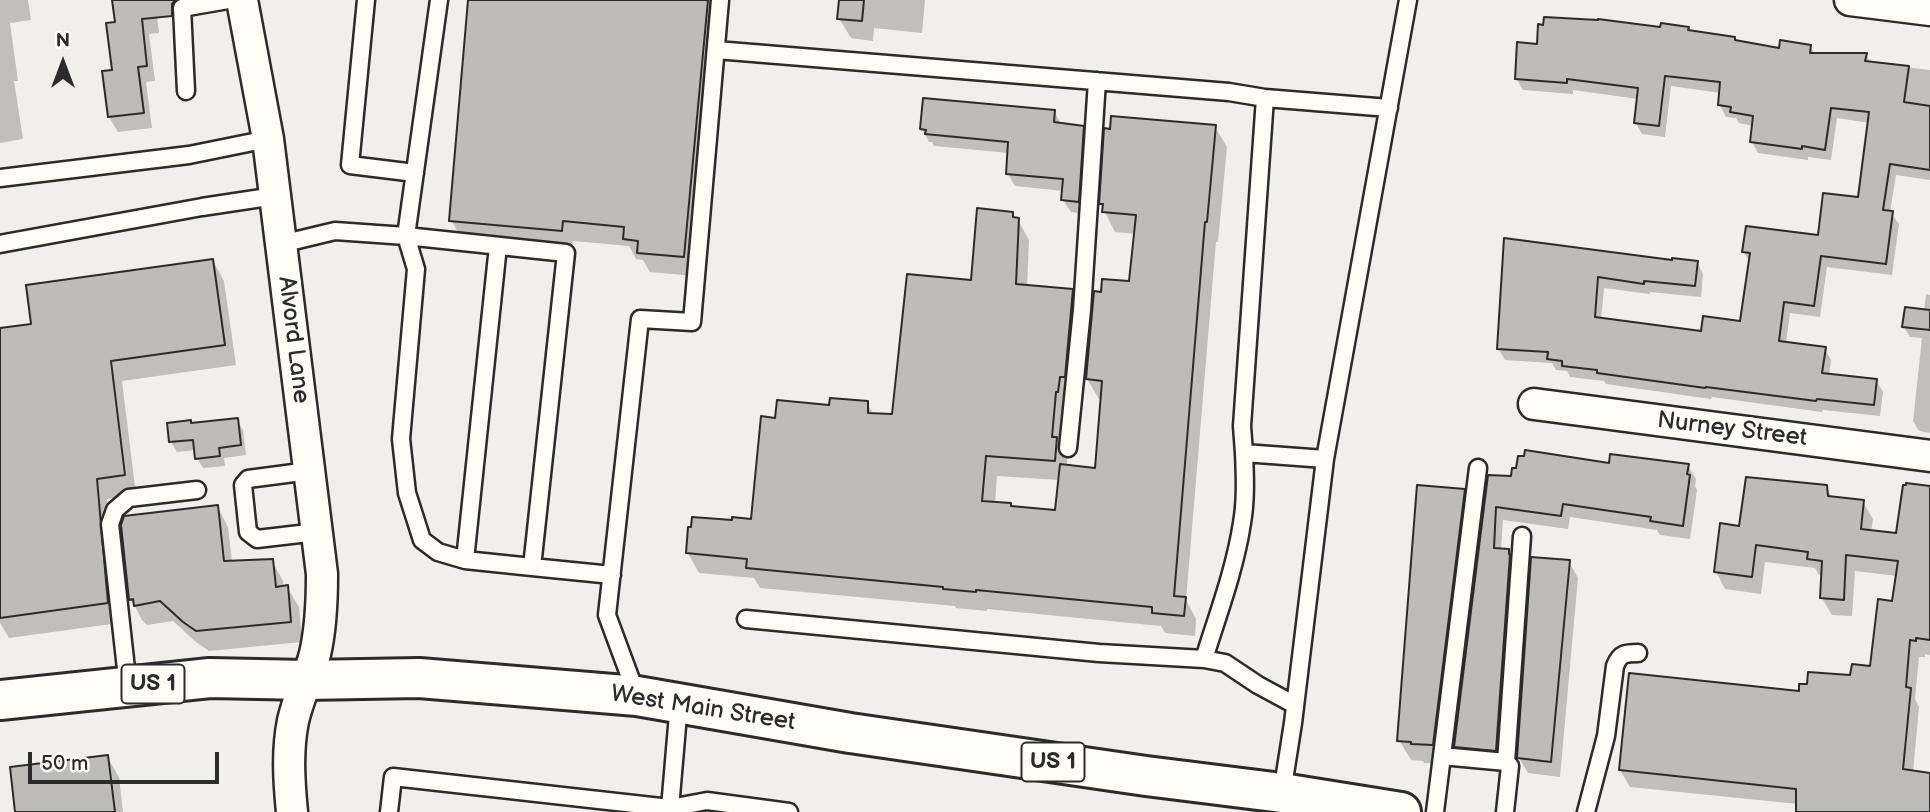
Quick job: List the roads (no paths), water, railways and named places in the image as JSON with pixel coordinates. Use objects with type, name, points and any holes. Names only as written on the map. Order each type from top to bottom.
[{"type":"main road","name":"West Main Street","points":[[0,700],[209,678],[419,678],[637,696],[850,733],[1401,812]]},
{"type":"street","name":"Alvord Lane","points":[[242,0],[268,139],[322,574],[322,604],[315,654],[293,721],[289,748],[292,812]]},
{"type":"street","points":[[1850,0],[1930,10]]},
{"type":"street","name":"Nurney Street","points":[[1534,404],[1930,456]]},
{"type":"lane","points":[[186,91],[182,4],[228,0]]},
{"type":"lane","points":[[366,0],[350,165],[415,173]]},
{"type":"lane","points":[[439,0],[406,236],[416,269],[401,439],[407,493],[422,540],[438,552],[465,560],[611,575]]},
{"type":"lane","points":[[637,696],[607,615],[640,319],[692,322],[720,0]]},
{"type":"lane","points":[[1282,793],[1325,458],[1408,0]]},
{"type":"lane","points":[[716,50],[1229,92],[1265,98],[1389,108]]},
{"type":"lane","points":[[1068,447],[1082,310],[1097,81]]},
{"type":"lane","points":[[1203,659],[1226,591],[1242,523],[1245,485],[1242,426],[1265,98]]},
{"type":"lane","points":[[0,178],[189,155],[268,139]]},
{"type":"lane","points":[[0,244],[201,207],[275,197]]},
{"type":"lane","points":[[281,244],[335,231],[566,253],[532,567]]},
{"type":"lane","points":[[465,560],[498,246]]},
{"type":"lane","points":[[1244,453],[1325,458]]},
{"type":"lane","points":[[1435,812],[1478,467]]},
{"type":"lane","points":[[309,471],[248,479],[243,485],[248,532],[257,539],[317,532]]},
{"type":"lane","points":[[128,687],[110,524],[115,510],[129,498],[197,490]]},
{"type":"lane","points":[[1506,762],[1522,536]]},
{"type":"lane","points":[[746,619],[1098,653],[1203,659],[1225,663],[1295,705]]},
{"type":"lane","points":[[1586,812],[1606,736],[1615,666],[1624,653],[1638,653]]},
{"type":"lane","points":[[670,810],[679,703]]},
{"type":"lane","points":[[1441,755],[1506,762],[1510,766],[1505,812]]},
{"type":"lane","points":[[389,812],[393,777],[670,810],[706,801],[730,808],[789,812]]}]
